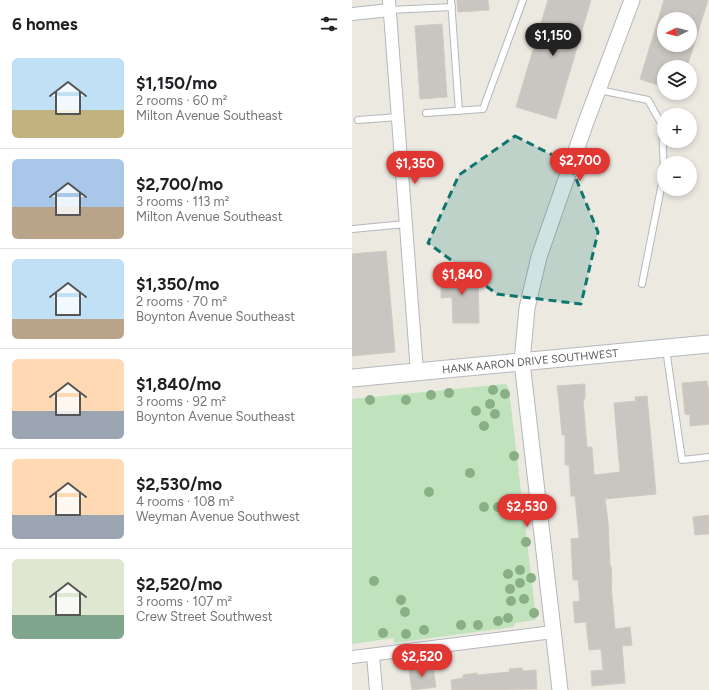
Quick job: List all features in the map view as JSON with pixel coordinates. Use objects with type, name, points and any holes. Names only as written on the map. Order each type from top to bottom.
[{"type":"main road","name":"HANK AARON DRIVE SOUTHWEST","points":[[352,378],[709,344]]},
{"type":"street","points":[[560,690],[522,362],[527,308],[539,257],[586,122],[632,0]]},
{"type":"street","points":[[352,14],[390,5],[417,372]]},
{"type":"street","points":[[352,657],[553,632]]},
{"type":"street","points":[[373,655],[376,690]]},
{"type":"lane","points":[[426,113],[483,109],[523,0]]},
{"type":"lane","points":[[390,5],[451,3],[459,111]]},
{"type":"lane","points":[[598,90],[648,100],[662,125],[664,173],[642,284]]},
{"type":"lane","points":[[358,120],[398,117]]},
{"type":"lane","points":[[352,229],[406,224]]},
{"type":"lane","points":[[666,349],[682,460],[709,457]]},
{"type":"highlighted area","points":[[515,136],[570,164],[598,232],[581,304],[497,294],[428,243],[459,175]]},
{"type":"green space","points":[[505,384],[509,390],[536,617],[535,620],[515,623],[513,627],[394,643],[394,638],[352,644],[352,399]]},
{"type":"building","points":[[457,0],[488,0],[489,10],[458,12]]},
{"type":"building","points":[[548,0],[591,0],[556,119],[516,107]]},
{"type":"building","points":[[664,0],[708,0],[697,35],[697,12],[660,12]]},
{"type":"building","points":[[657,23],[657,52],[692,52],[689,60],[657,60],[657,85],[640,79]]},
{"type":"building","points":[[442,24],[447,97],[420,99],[415,26]]},
{"type":"building","points":[[386,251],[395,352],[352,356],[352,254]]},
{"type":"building","points":[[478,272],[479,323],[453,323],[452,297],[441,298],[441,273]]},
{"type":"building","points":[[707,381],[709,388],[709,424],[690,426],[690,415],[685,414],[682,383]]},
{"type":"building","points":[[585,384],[585,399],[583,399],[587,447],[592,447],[594,475],[620,472],[614,403],[636,401],[635,397],[647,396],[656,494],[605,499],[608,522],[615,629],[630,627],[632,645],[622,646],[625,683],[592,686],[591,671],[603,670],[601,649],[589,650],[586,622],[575,623],[573,602],[580,601],[578,580],[573,580],[571,539],[579,538],[575,496],[571,496],[569,465],[565,465],[565,435],[562,435],[557,386]]},
{"type":"building","points":[[709,515],[709,534],[695,535],[693,517]]},
{"type":"building","points":[[433,667],[436,687],[412,690],[409,670]]},
{"type":"building","points":[[522,668],[523,671],[536,670],[537,689],[452,690],[451,680],[463,678],[463,675],[510,672],[509,669]]}]
